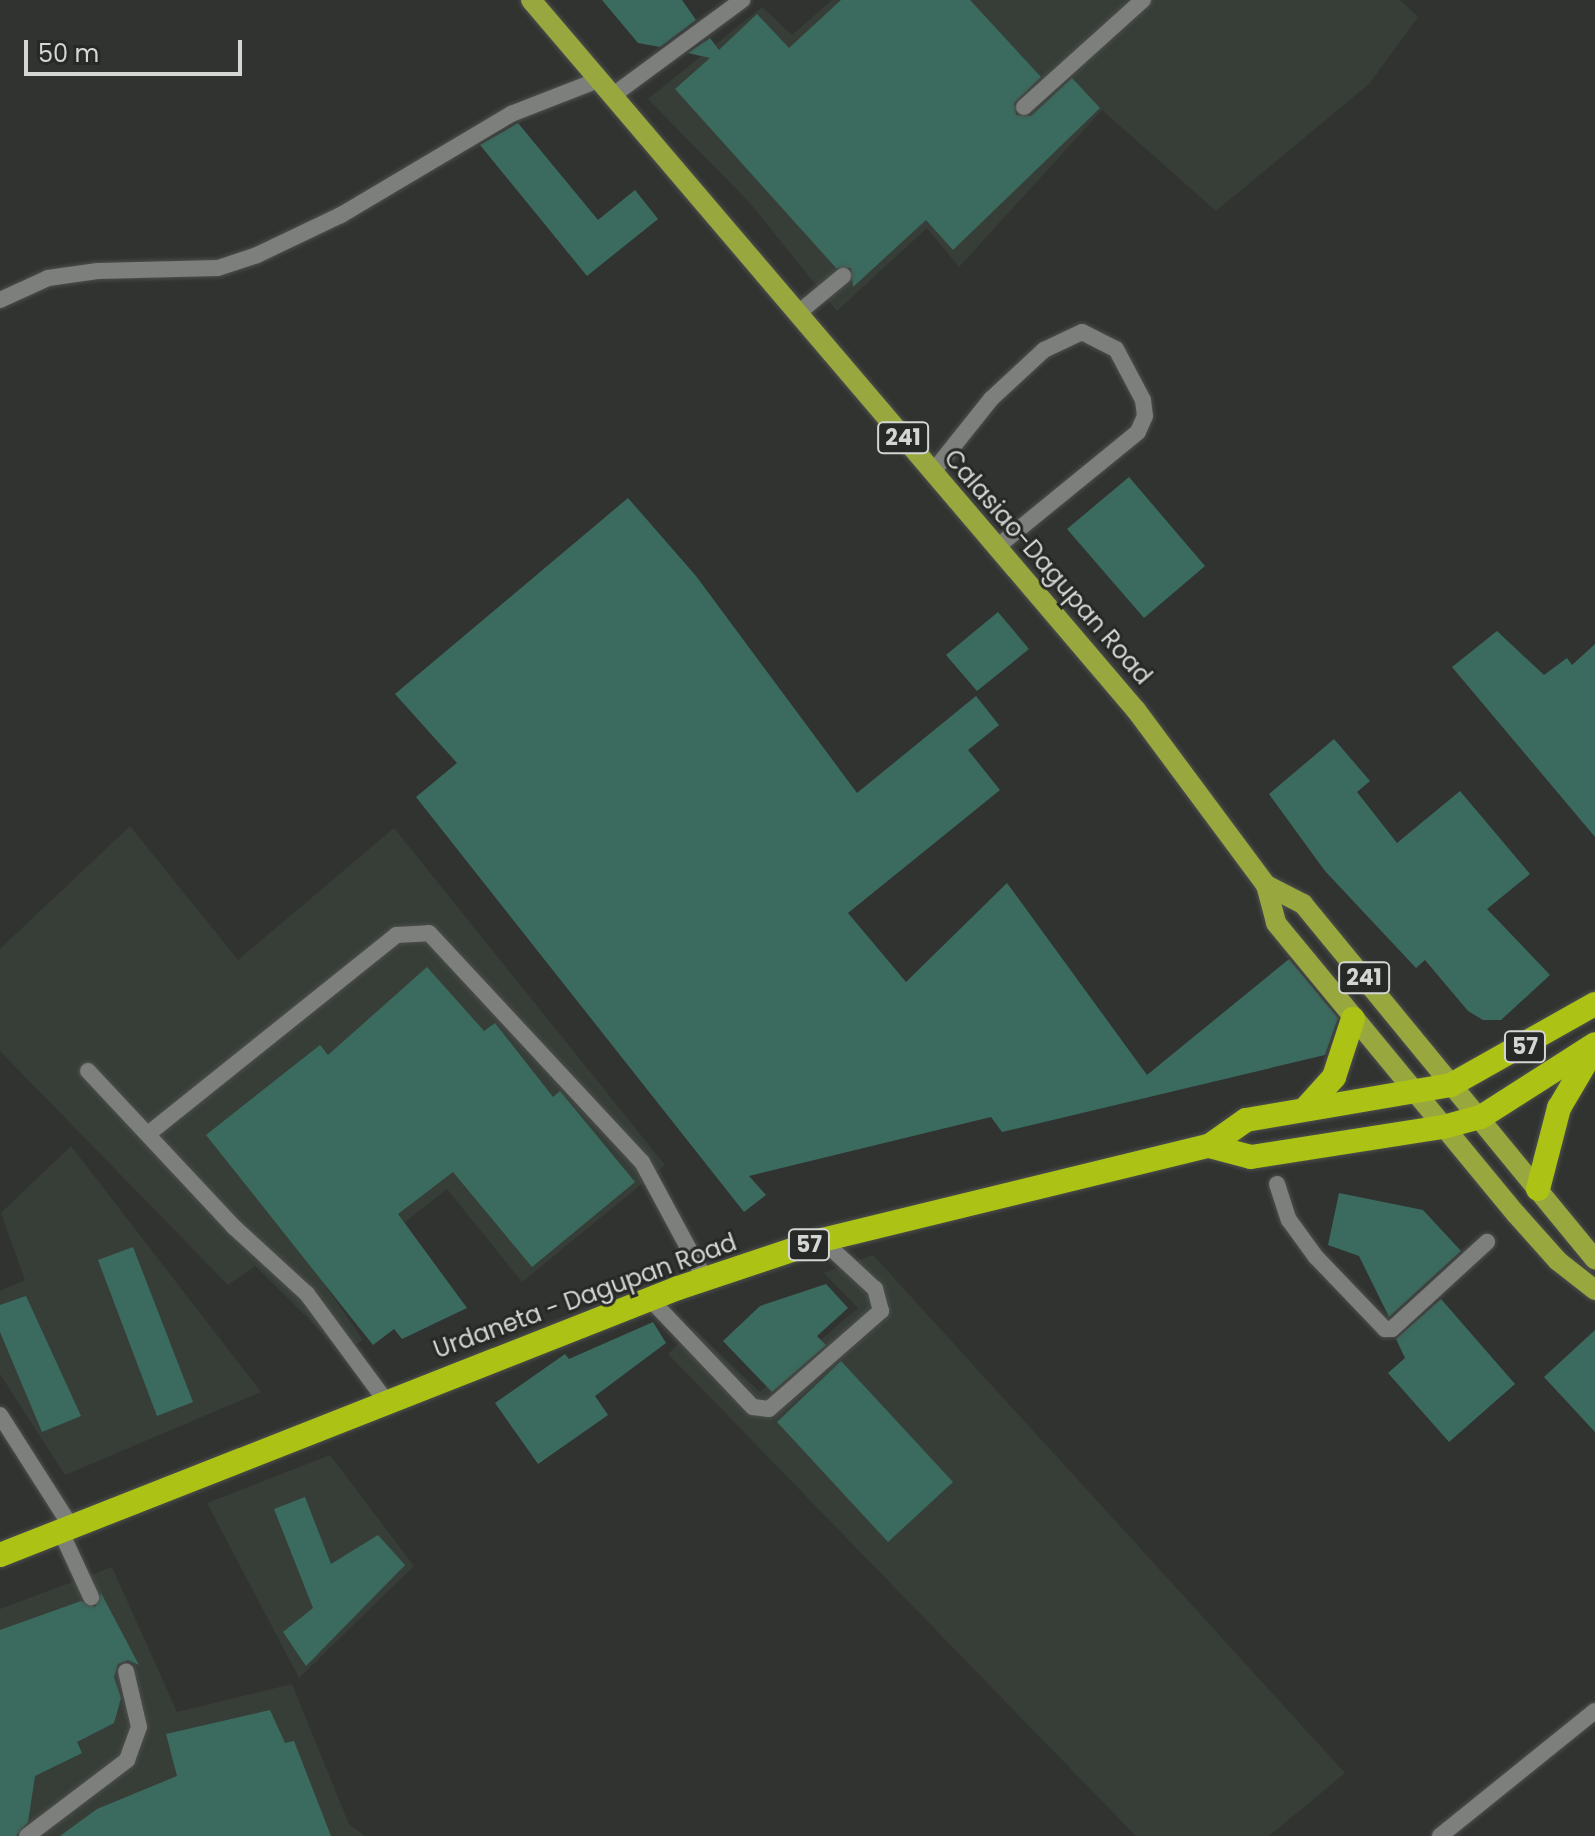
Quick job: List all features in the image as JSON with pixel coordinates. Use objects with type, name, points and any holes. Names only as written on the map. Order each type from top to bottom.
[{"type":"highway","name":"57","points":[[1415,1092],[1451,1085],[1595,1004]]},
{"type":"highway","points":[[1306,1108],[1334,1077],[1353,1019]]},
{"type":"highway","points":[[1538,1189],[1559,1108],[1595,1046]]},
{"type":"highway","name":"57","points":[[1443,1127],[1481,1117],[1595,1046]]},
{"type":"highway","name":"Urdaneta - Dagupan Road","points":[[0,1555],[650,1299],[822,1240],[1209,1146],[1246,1120],[1415,1092]]},
{"type":"highway","name":"Urdaneta - Dagupan Road","points":[[1209,1146],[1251,1157],[1443,1127]]},
{"type":"main road","name":"Calasiao-Dagupan Road","points":[[531,0],[1136,710],[1266,885],[1276,923],[1415,1092]]},
{"type":"main road","name":"Calasiao-Dagupan Road","points":[[1266,885],[1303,904],[1451,1085],[1481,1117]]},
{"type":"main road","name":"241","points":[[1415,1092],[1558,1261],[1595,1290]]},
{"type":"main road","name":"241","points":[[1481,1117],[1595,1259]]},
{"type":"street","points":[[612,96],[742,0]]},
{"type":"street","points":[[1024,107],[1143,0]]},
{"type":"street","points":[[0,300],[48,278],[98,271],[218,268],[257,255],[341,215],[511,114],[598,80]]},
{"type":"street","points":[[797,314],[843,276]]},
{"type":"street","points":[[932,473],[991,399],[1044,350],[1082,332],[1116,349],[1143,400],[1145,416],[1138,432],[996,548]]},
{"type":"street","points":[[148,1134],[396,935],[429,933],[642,1162],[705,1279]]},
{"type":"street","points":[[88,1071],[234,1227],[307,1294],[386,1401]]},
{"type":"street","points":[[1277,1184],[1289,1220],[1316,1257],[1385,1329],[1392,1329],[1487,1242]]},
{"type":"street","points":[[650,1299],[753,1407],[769,1409],[881,1311],[875,1289],[822,1240]]},
{"type":"street","points":[[0,1415],[67,1530],[91,1597]]},
{"type":"street","points":[[27,1836],[127,1760],[139,1727],[126,1671]]},
{"type":"street","points":[[1440,1836],[1595,1711]]},
{"type":"shaded area","points":[[832,0],[1400,0],[1418,17],[1369,84],[1216,211],[1102,110],[959,267],[927,228],[837,311],[749,202],[648,99],[762,7],[792,35]]},
{"type":"shaded area","points":[[130,826],[238,960],[394,828],[665,1165],[522,1282],[447,1189],[325,1285],[363,1340],[343,1353],[255,1266],[228,1285],[0,1051],[0,949]]},
{"type":"shaded area","points":[[71,1146],[261,1392],[65,1475],[0,1374],[0,1291],[25,1280],[1,1213]]},
{"type":"shaded area","points":[[873,1255],[1345,1773],[1269,1836],[1136,1836],[668,1354],[693,1328],[760,1392],[858,1308],[824,1273]]},
{"type":"shaded area","points":[[330,1455],[414,1566],[299,1678],[207,1503]]},
{"type":"shaded area","points":[[112,1567],[177,1712],[292,1684],[349,1824],[365,1836],[0,1836],[0,1609]]},
{"type":"building","points":[[602,0],[682,0],[696,20],[660,47],[638,43]]},
{"type":"building","points":[[841,0],[970,0],[1041,77],[1014,103],[1016,115],[1031,116],[1072,78],[1100,108],[953,250],[926,220],[853,287],[851,268],[836,268],[675,89],[710,58],[688,53],[710,38],[719,50],[757,14],[789,48]]},
{"type":"building","points":[[518,123],[598,220],[635,190],[658,219],[587,276],[480,145]]},
{"type":"building","points":[[1129,477],[1205,566],[1144,618],[1067,529]]},
{"type":"building","points":[[628,498],[696,576],[857,793],[976,696],[999,725],[968,750],[1000,790],[848,913],[906,982],[1007,883],[1147,1075],[1289,959],[1338,1018],[1325,1055],[1002,1132],[991,1117],[749,1176],[766,1195],[744,1212],[416,797],[457,763],[395,694]]},
{"type":"building","points":[[998,612],[1029,649],[977,691],[946,655]]},
{"type":"building","points":[[1497,631],[1544,675],[1567,658],[1572,665],[1595,644],[1595,837],[1452,667]]},
{"type":"building","points":[[1334,739],[1370,781],[1357,792],[1397,843],[1460,791],[1530,874],[1487,909],[1550,975],[1501,1020],[1483,1020],[1468,1011],[1425,960],[1416,968],[1325,871],[1269,794]]},
{"type":"building","points":[[427,967],[484,1031],[495,1023],[553,1097],[560,1091],[635,1182],[532,1267],[453,1172],[398,1214],[467,1308],[402,1339],[394,1329],[373,1345],[206,1135],[320,1045],[328,1055]]},
{"type":"building","points":[[1339,1193],[1423,1210],[1461,1251],[1389,1317],[1359,1256],[1328,1245]]},
{"type":"building","points":[[133,1247],[193,1402],[157,1416],[98,1260]]},
{"type":"building","points":[[826,1284],[848,1308],[817,1336],[826,1345],[772,1392],[723,1341],[760,1306]]},
{"type":"building","points":[[26,1296],[81,1416],[42,1432],[0,1332],[0,1305]]},
{"type":"building","points":[[1441,1299],[1515,1384],[1449,1442],[1388,1373],[1405,1358],[1396,1339]]},
{"type":"building","points":[[653,1322],[666,1343],[595,1396],[608,1415],[538,1464],[495,1403],[565,1354],[569,1359]]},
{"type":"building","points":[[1595,1330],[1595,1432],[1544,1377]]},
{"type":"building","points":[[841,1361],[953,1482],[888,1542],[777,1422]]},
{"type":"building","points":[[305,1497],[331,1564],[378,1535],[405,1565],[306,1666],[283,1632],[313,1608],[274,1509]]},
{"type":"building","points":[[101,1593],[139,1665],[128,1660],[118,1664],[114,1677],[121,1698],[114,1723],[77,1742],[82,1753],[35,1776],[28,1822],[16,1836],[0,1836],[0,1630],[81,1601],[95,1607]]},
{"type":"building","points":[[270,1710],[285,1743],[294,1741],[331,1836],[60,1836],[97,1809],[177,1776],[166,1734]]}]
